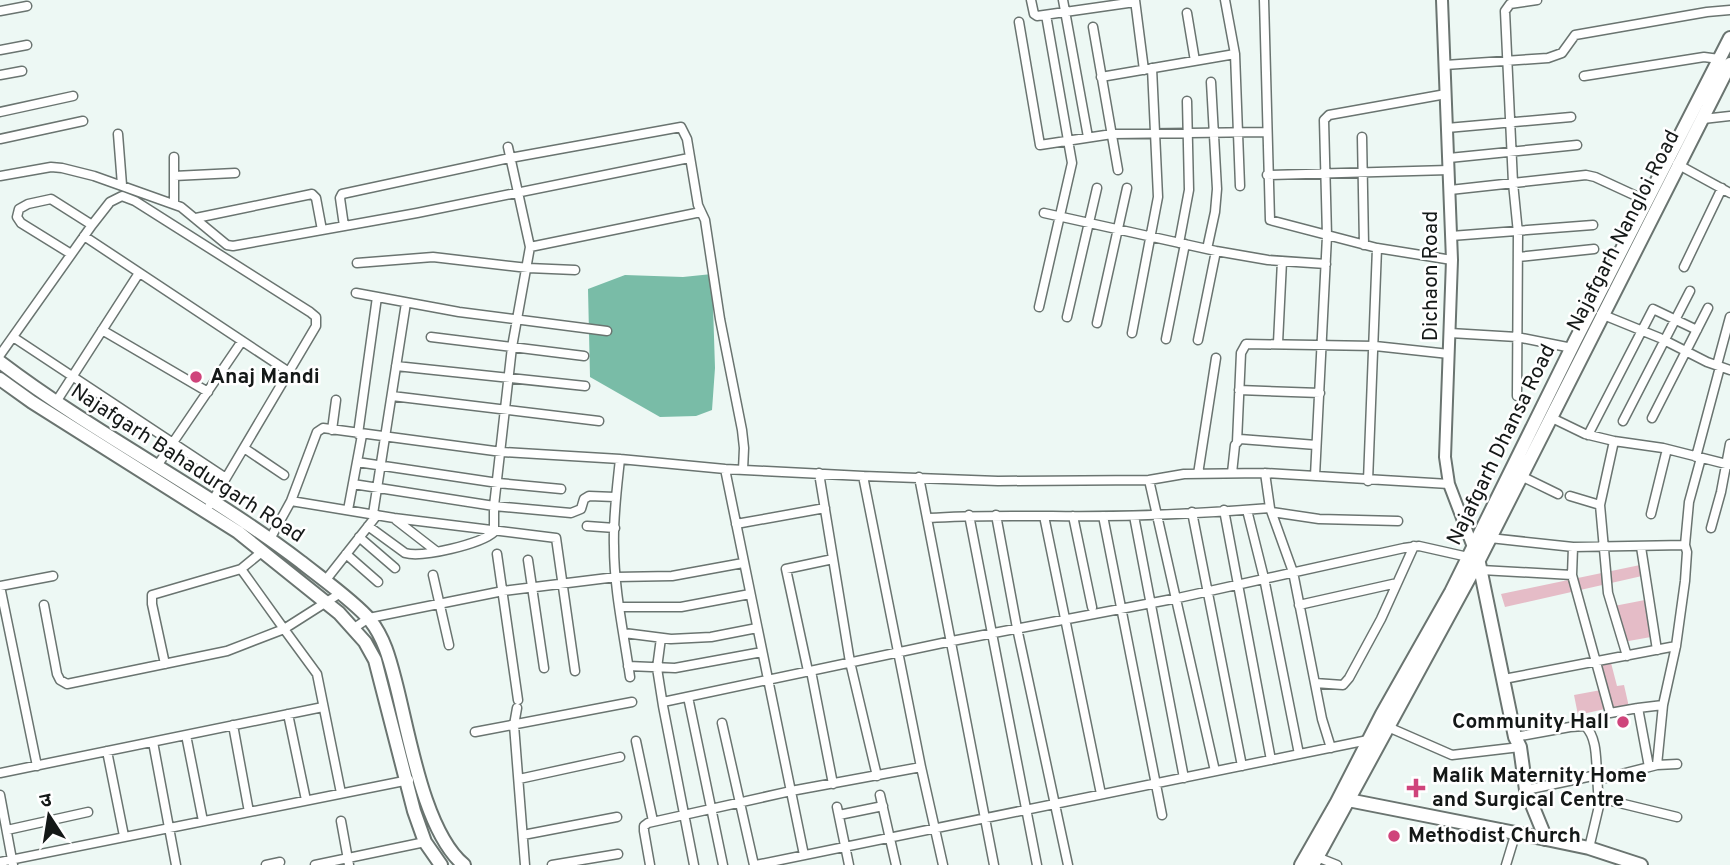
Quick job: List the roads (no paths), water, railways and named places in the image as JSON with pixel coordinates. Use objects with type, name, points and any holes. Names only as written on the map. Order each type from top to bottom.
[{"type":"main road","name":"Najafgarh Dhansa Road","points":[[1301,865],[1344,799],[1368,740],[1451,592],[1475,558],[1572,348],[1597,312],[1647,201],[1674,163],[1725,62],[1730,38]]},
{"type":"main road","name":"Najafgarh Nangloi Road","points":[[1475,558],[1490,538],[1552,418],[1597,312],[1674,163],[1727,78],[1725,62]]},
{"type":"main road","name":"Najafgarh Bahadurgarh Road","points":[[0,362],[56,402],[213,499],[271,539],[369,618],[387,649],[430,810],[446,847],[464,865]]},
{"type":"main road","name":"Najafgarh Bahadurgarh Road","points":[[0,379],[238,533],[326,601],[354,628],[375,660],[405,780],[425,842],[441,865]]},
{"type":"main road","name":"Dichaon Road","points":[[1475,558],[1518,742],[1526,790],[1546,839]]},
{"type":"main road","points":[[1320,862],[1344,799],[1388,727],[1475,558]]},
{"type":"main road","points":[[1344,799],[1516,832],[1589,849],[1636,864]]},
{"type":"street","points":[[1031,0],[1035,16],[1135,1],[1157,134],[1158,197],[1132,333]]},
{"type":"street","points":[[1063,0],[1088,137]]},
{"type":"street","points":[[1225,0],[1235,54],[1240,186]]},
{"type":"street","points":[[1264,0],[1270,220],[1377,248],[1452,260]]},
{"type":"street","name":"Dichaon Road","points":[[1443,0],[1452,260],[1445,449],[1449,484],[1475,558]]},
{"type":"street","points":[[1517,396],[1518,233],[1509,121],[1506,6],[1537,0]]},
{"type":"street","points":[[0,11],[27,6]]},
{"type":"street","points":[[1445,65],[1506,62],[1558,55],[1575,35],[1730,10]]},
{"type":"street","points":[[1187,13],[1195,61]]},
{"type":"street","points":[[1039,307],[1072,163],[1046,15]]},
{"type":"street","points":[[1019,22],[1040,145],[1112,134],[1266,132]]},
{"type":"street","points":[[1093,27],[1118,170]]},
{"type":"street","points":[[0,50],[27,45]]},
{"type":"street","points":[[1101,77],[1235,54]]},
{"type":"street","points":[[1584,76],[1704,57],[1725,62]]},
{"type":"street","points":[[0,75],[22,71]]},
{"type":"street","points":[[1207,249],[1216,202],[1211,82]]},
{"type":"street","points":[[1315,476],[1327,236],[1325,117],[1446,94]]},
{"type":"street","points":[[0,112],[73,96]]},
{"type":"street","points":[[1166,339],[1189,190],[1187,100]]},
{"type":"street","points":[[1703,119],[1730,116]]},
{"type":"street","points":[[1447,128],[1571,117]]},
{"type":"street","points":[[0,139],[83,121]]},
{"type":"street","points":[[344,226],[340,198],[342,194],[510,158],[678,127],[685,132],[698,205],[709,241],[720,318],[742,430],[743,470]]},
{"type":"street","points":[[118,134],[122,185]]},
{"type":"street","points":[[1362,137],[1364,245]]},
{"type":"street","points":[[1448,158],[1577,145]]},
{"type":"street","points":[[494,531],[494,506],[512,347],[530,247],[509,147]]},
{"type":"street","points":[[174,157],[174,204]]},
{"type":"street","points":[[0,176],[38,168],[62,167],[122,185],[174,204],[196,218],[227,245],[233,246],[689,158]]},
{"type":"street","points":[[1674,163],[1726,190],[1684,267]]},
{"type":"street","points":[[1267,175],[1449,170]]},
{"type":"street","points":[[174,176],[235,173]]},
{"type":"street","points":[[1450,190],[1586,175],[1647,201]]},
{"type":"street","points":[[1067,317],[1097,188]]},
{"type":"street","points":[[1097,323],[1127,188]]},
{"type":"street","points":[[196,218],[312,194],[316,198],[322,230]]},
{"type":"street","points":[[0,355],[92,225],[110,202],[122,196],[314,315],[316,326],[205,513]]},
{"type":"street","points":[[71,254],[21,223],[17,216],[19,209],[51,199],[92,225]]},
{"type":"street","points":[[530,247],[701,212]]},
{"type":"street","points":[[1044,213],[1216,251],[1282,261],[1326,264]]},
{"type":"street","points":[[1451,236],[1518,233],[1593,225]]},
{"type":"street","points":[[84,236],[289,372]]},
{"type":"street","points":[[1368,481],[1377,248]]},
{"type":"street","points":[[1518,257],[1594,249]]},
{"type":"street","points":[[1198,341],[1216,251]]},
{"type":"street","points":[[356,262],[433,257],[527,268],[575,270]]},
{"type":"street","points":[[1278,343],[1282,261]]},
{"type":"street","points":[[56,402],[139,273]]},
{"type":"street","points":[[1622,421],[1690,291]]},
{"type":"street","points":[[356,293],[517,321],[607,331]]},
{"type":"street","points":[[348,510],[357,462],[377,297]]},
{"type":"street","points":[[325,581],[375,514],[406,303]]},
{"type":"street","points":[[1652,418],[1707,308]]},
{"type":"street","points":[[1588,435],[1653,309],[1696,330]]},
{"type":"street","points":[[1597,312],[1730,370]]},
{"type":"street","points":[[1653,766],[1676,646],[1685,581],[1689,502],[1730,317]]},
{"type":"street","points":[[102,330],[208,392]]},
{"type":"street","points":[[1450,332],[1517,337],[1572,348]]},
{"type":"street","points":[[13,337],[226,478]]},
{"type":"street","points":[[431,337],[584,356]]},
{"type":"street","points":[[157,466],[242,341]]},
{"type":"street","points":[[1232,473],[1237,442],[1241,353],[1243,347],[1251,342],[1374,346],[1450,354]]},
{"type":"street","points":[[1198,474],[1216,358]]},
{"type":"street","points":[[396,366],[585,386]]},
{"type":"street","points":[[1239,390],[1320,393]]},
{"type":"street","points":[[392,396],[599,421]]},
{"type":"street","points":[[331,430],[336,400]]},
{"type":"street","points":[[1552,418],[1588,435],[1667,449],[1728,465]]},
{"type":"street","points":[[271,539],[290,501],[317,432],[323,428],[502,452],[725,469],[863,476],[998,481],[1149,480],[1198,474],[1265,473],[1449,484]]},
{"type":"street","points":[[1237,442],[1243,438],[1316,445]]},
{"type":"street","points":[[1614,441],[1600,505],[1602,547],[1608,593],[1627,656]]},
{"type":"street","points":[[1711,528],[1728,465],[1730,444]]},
{"type":"street","points":[[244,448],[284,475]]},
{"type":"street","points":[[1651,514],[1667,449]]},
{"type":"street","points":[[620,459],[615,497],[616,577],[630,677]]},
{"type":"street","points":[[357,462],[498,483],[561,489]]},
{"type":"street","points":[[725,469],[804,855]]},
{"type":"street","points":[[819,473],[850,662],[877,776]]},
{"type":"street","points":[[1265,473],[1271,510],[1293,572],[1331,748]]},
{"type":"street","points":[[863,476],[897,652],[943,865]]},
{"type":"street","points":[[919,477],[995,865]]},
{"type":"street","points":[[1521,477],[1558,494]]},
{"type":"street","points":[[1149,480],[1178,598],[1215,771]]},
{"type":"street","points":[[353,484],[494,506],[571,513],[581,509],[584,499],[589,496],[615,497]]},
{"type":"street","points":[[1570,496],[1600,505]]},
{"type":"street","points":[[290,501],[394,518],[556,538],[575,671]]},
{"type":"street","points":[[736,524],[825,508]]},
{"type":"street","points":[[929,518],[969,515],[1158,516],[1224,510],[1271,510],[1319,519],[1398,522]]},
{"type":"street","points":[[1224,510],[1271,760]]},
{"type":"street","points":[[1247,510],[1265,578],[1298,754]]},
{"type":"street","points":[[1192,512],[1242,766]]},
{"type":"street","points":[[969,515],[1037,865]]},
{"type":"street","points":[[996,515],[1017,628],[1068,865]]},
{"type":"street","points":[[1045,516],[1101,794]]},
{"type":"street","points":[[1073,516],[1093,607]]},
{"type":"street","points":[[1103,516],[1162,815]]},
{"type":"street","points":[[1134,516],[1184,778]]},
{"type":"street","points":[[394,518],[436,551]]},
{"type":"street","points":[[368,526],[405,553],[412,555],[485,538],[494,531]]},
{"type":"street","points":[[587,526],[615,528]]},
{"type":"street","points":[[359,537],[396,568]]},
{"type":"street","points":[[1490,538],[1573,547],[1685,545]]},
{"type":"street","points":[[1315,683],[1343,685],[1349,678],[1414,546]]},
{"type":"street","points":[[663,702],[991,633],[1178,598],[1414,546],[1572,575]]},
{"type":"street","points":[[1573,547],[1572,575],[1610,713],[1663,705]]},
{"type":"street","points":[[1641,547],[1657,650]]},
{"type":"street","points":[[165,664],[152,595],[242,569],[263,551]]},
{"type":"street","points":[[346,554],[379,582]]},
{"type":"street","points":[[497,554],[518,704],[514,725],[525,865]]},
{"type":"street","points":[[833,559],[786,569],[834,784]]},
{"type":"street","points":[[528,560],[544,668]]},
{"type":"street","points":[[354,628],[369,618],[503,591],[616,577],[672,576],[743,563]]},
{"type":"street","points":[[242,569],[317,674],[341,793]]},
{"type":"street","points":[[433,575],[449,645]]},
{"type":"street","points":[[37,766],[0,586],[53,576]]},
{"type":"street","points":[[1299,604],[1397,583]]},
{"type":"street","points":[[44,605],[57,674],[64,683],[227,651],[284,629],[339,594]]},
{"type":"street","points":[[620,607],[681,607],[750,594]]},
{"type":"street","points":[[624,634],[661,638],[711,637],[757,628]]},
{"type":"street","points":[[661,638],[657,667],[694,865]]},
{"type":"street","points":[[1504,679],[1676,646]]},
{"type":"street","points":[[628,666],[675,668],[762,652]]},
{"type":"street","points":[[688,697],[723,865]]},
{"type":"street","points":[[475,732],[632,702]]},
{"type":"street","points":[[0,773],[323,707]]},
{"type":"street","points":[[1637,708],[1653,766]]},
{"type":"street","points":[[288,714],[306,800]]},
{"type":"street","points":[[722,723],[755,865],[1368,740]]},
{"type":"street","points":[[233,726],[249,812]]},
{"type":"street","points":[[1388,727],[1452,755],[1518,742],[1570,727],[1585,726],[1591,732],[1594,746],[1599,798],[1589,849]]},
{"type":"street","points":[[186,735],[203,821]]},
{"type":"street","points":[[636,741],[653,821]]},
{"type":"street","points":[[152,742],[176,865]]},
{"type":"street","points":[[107,751],[124,836]]},
{"type":"street","points":[[519,779],[620,757]]},
{"type":"street","points":[[1526,790],[1653,766],[1677,764]]},
{"type":"street","points":[[650,865],[643,826],[653,821],[741,801],[921,767]]},
{"type":"street","points":[[0,862],[13,862],[124,836],[421,777]]},
{"type":"street","points":[[0,795],[13,862]]},
{"type":"street","points":[[880,795],[896,865]]},
{"type":"street","points":[[1599,798],[1677,817]]},
{"type":"street","points":[[849,865],[838,811],[883,806]]},
{"type":"street","points":[[7,830],[89,812]]},
{"type":"street","points":[[523,835],[617,817]]},
{"type":"street","points":[[341,821],[349,862]]},
{"type":"street","points":[[1506,865],[1516,832]]},
{"type":"street","points":[[315,865],[349,862],[425,842]]},
{"type":"street","points":[[552,865],[587,862],[618,854]]},
{"type":"street","points":[[266,865],[280,862]]},
{"type":"street","points":[[1320,862],[1337,865]]},
{"type":"place","name":"Anaj Mandi","points":[[196,377]]},
{"type":"place","name":"Community Hall","points":[[1623,722]]},
{"type":"place","name":"Malik Maternity Home and Surgical Centre","points":[[1416,788]]},
{"type":"place","name":"Methodist Church","points":[[1394,836]]}]
